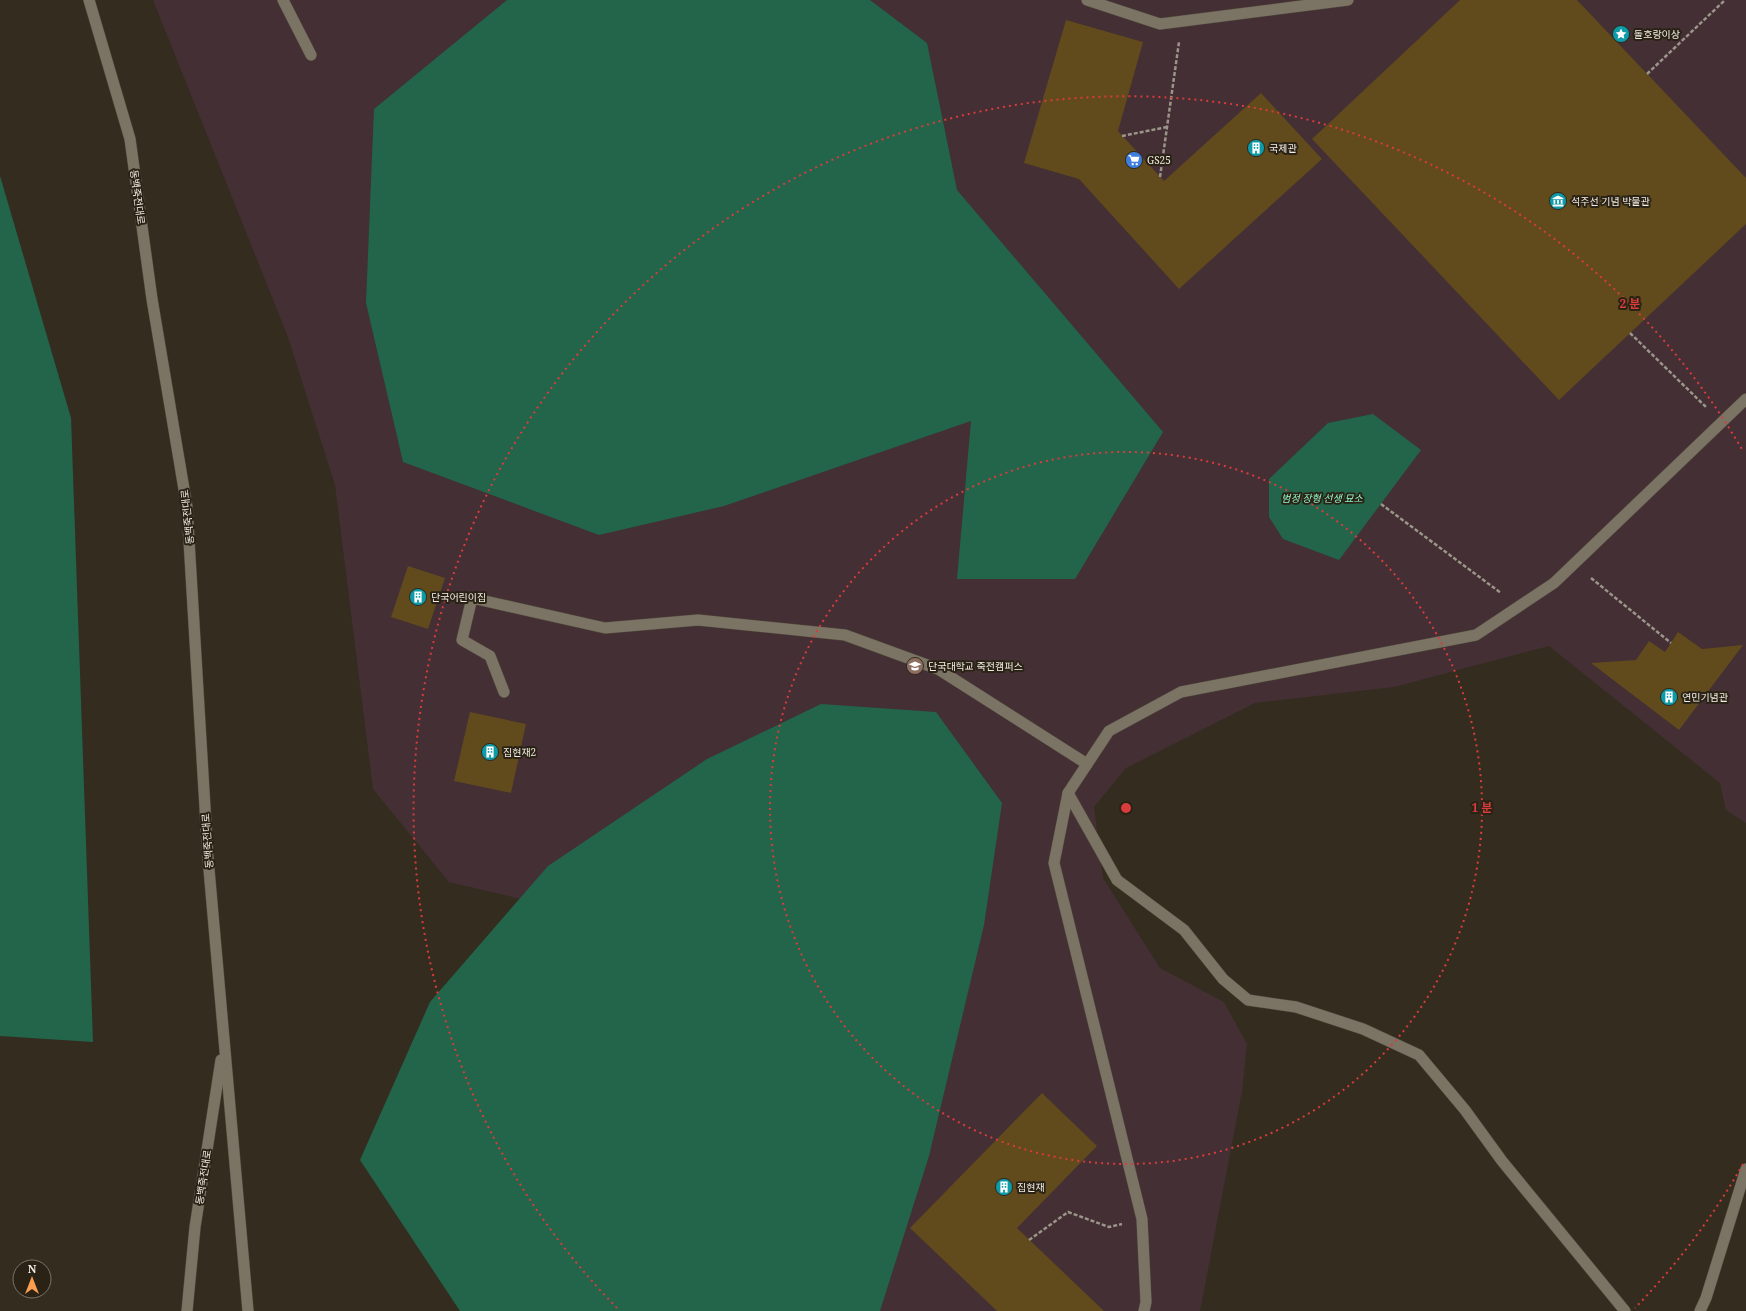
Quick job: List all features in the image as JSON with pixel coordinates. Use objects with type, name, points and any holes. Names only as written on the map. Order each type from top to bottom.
[{"type":"main road","name":"동백죽전대로","points":[[89,0],[130,139],[152,299],[187,507],[208,858],[248,1311]]},
{"type":"main road","points":[[284,0],[311,55]]},
{"type":"main road","points":[[1087,0],[1160,24],[1348,0]]},
{"type":"main road","points":[[1144,1311],[1146,1302],[1142,1219],[1054,863],[1068,793],[1087,764],[1109,731],[1181,692],[1476,635],[1554,583],[1746,399]]},
{"type":"main road","points":[[504,692],[490,656],[462,640],[472,598],[605,628],[698,620],[845,635],[938,669],[1087,764]]},
{"type":"main road","points":[[1068,793],[1116,880],[1184,930],[1223,979],[1248,1000],[1296,1007],[1363,1029],[1419,1055],[1465,1110],[1502,1161],[1625,1311]]},
{"type":"main road","name":"동백죽전대로","points":[[187,1311],[195,1227],[224,1044]]},
{"type":"main road","points":[[1700,1311],[1706,1298],[1746,1170]]},
{"type":"path","points":[[1647,74],[1725,0]]},
{"type":"path","points":[[1160,177],[1182,22]]},
{"type":"path","points":[[1122,136],[1167,127]]},
{"type":"path","points":[[1630,333],[1722,422]]},
{"type":"path","points":[[1381,504],[1519,606]]},
{"type":"path","points":[[1574,564],[1671,643]]},
{"type":"path","points":[[1029,1240],[1068,1212],[1109,1227],[1142,1219]]},
{"type":"shaded area","name":"단국대학교 죽전캠퍼스","points":[[153,0],[1746,0],[1746,823],[1726,810],[1720,783],[1549,646],[1394,687],[1255,703],[1126,768],[1094,807],[1103,878],[1160,968],[1224,1002],[1247,1044],[1242,1091],[1200,1311],[805,1311],[699,941],[449,882],[373,789],[335,485],[288,337]]},
{"type":"green space","points":[[507,0],[870,0],[927,43],[957,190],[1163,432],[1075,579],[957,579],[971,421],[724,506],[599,535],[403,462],[366,303],[374,109]]},
{"type":"green space","points":[[0,176],[71,418],[93,1042],[0,1036]]},
{"type":"green space","name":"범정 장형 선생 묘소","points":[[1373,414],[1421,450],[1339,560],[1283,539],[1269,517],[1269,479],[1328,423]]},
{"type":"green space","points":[[821,704],[936,712],[1002,803],[984,925],[929,1156],[880,1311],[460,1311],[360,1160],[430,1002],[548,866],[707,759]]},
{"type":"building","name":"석주선 기념 박물관","points":[[1460,0],[1577,0],[1746,178],[1746,224],[1559,400],[1312,139]]},
{"type":"building","name":"국제관","points":[[1066,20],[1143,42],[1118,131],[1164,181],[1261,93],[1322,159],[1179,289],[1079,179],[1024,163]]},
{"type":"building","name":"단국어린이집","points":[[408,566],[445,578],[428,629],[391,617]]},
{"type":"building","name":"연민기념관","points":[[1678,632],[1702,649],[1743,645],[1679,730],[1591,663],[1636,660],[1649,641],[1665,652]]},
{"type":"building","name":"집현재2","points":[[470,712],[526,724],[511,793],[454,781]]},
{"type":"building","name":"집현재","points":[[1042,1093],[1097,1146],[1017,1228],[1104,1311],[997,1311],[910,1228]]},
{"type":"place","name":"돌호랑이상","points":[[1621,34]]},
{"type":"place","name":"국제관","points":[[1256,148]]},
{"type":"place","name":"GS25","points":[[1134,160]]},
{"type":"place","name":"석주선 기념 박물관","points":[[1558,201]]},
{"type":"place","name":"단국어린이집","points":[[418,597]]},
{"type":"place","name":"단국대학교 죽전캠퍼스","points":[[915,666]]},
{"type":"place","name":"연민기념관","points":[[1669,697]]},
{"type":"place","name":"집현재2","points":[[490,752]]},
{"type":"place","name":"집현재","points":[[1004,1187]]}]
